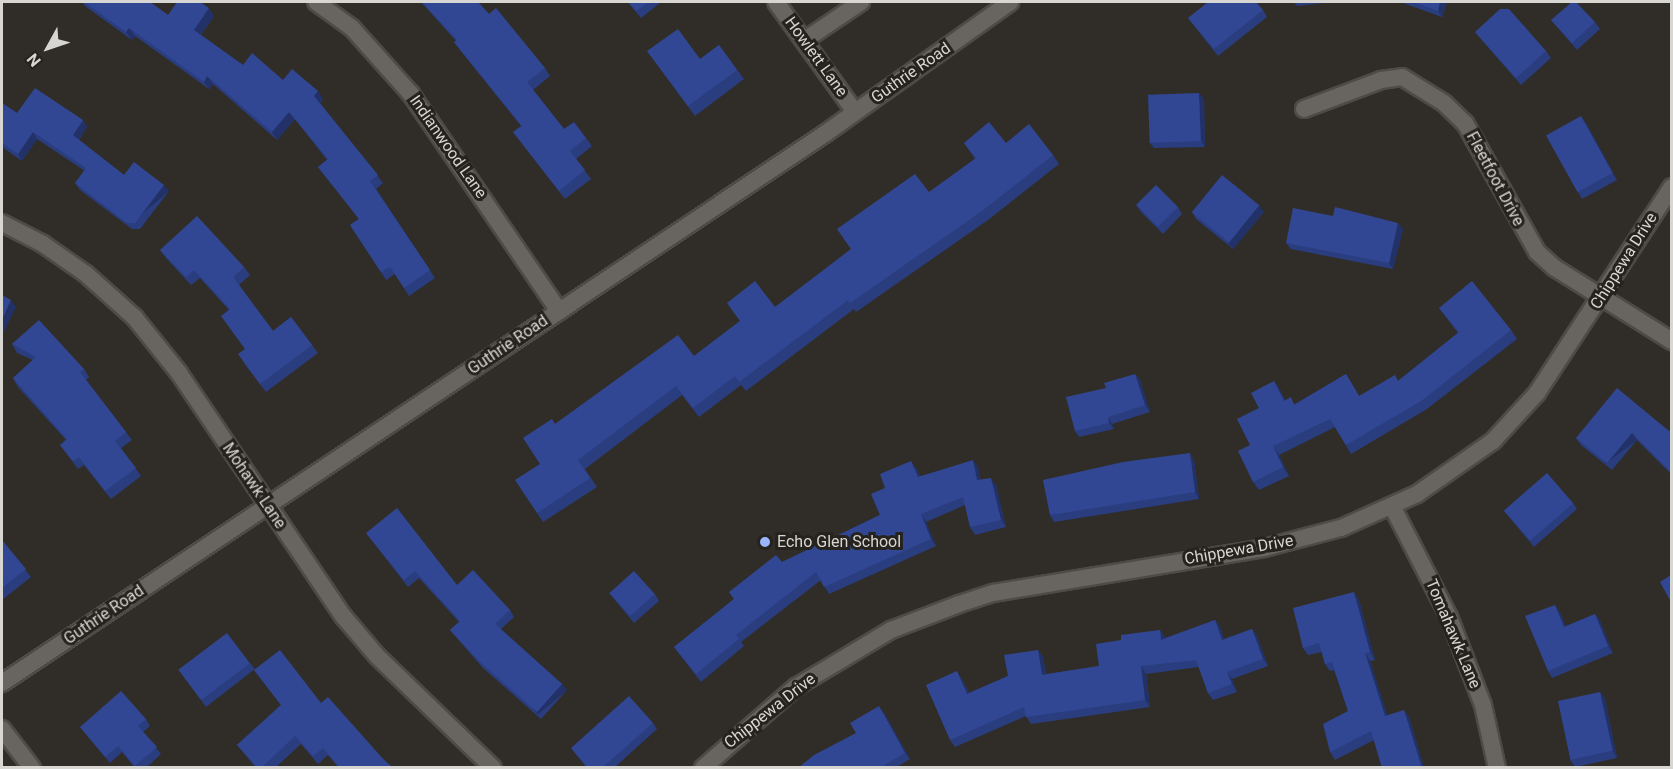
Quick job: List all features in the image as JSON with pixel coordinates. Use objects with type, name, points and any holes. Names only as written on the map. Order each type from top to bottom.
[{"type":"street","name":"Indianwood Lane","points":[[316,2],[352,28],[411,94],[559,311]]},
{"type":"street","name":"Howlett Lane","points":[[776,2],[806,40],[855,112]]},
{"type":"street","points":[[806,40],[861,2]]},
{"type":"street","name":"Guthrie Road","points":[[2,683],[855,112],[1010,2]]},
{"type":"street","name":"Fleetfoot Drive","points":[[1304,109],[1381,80],[1402,77],[1444,103],[1465,123],[1537,252],[1555,268],[1671,341]]},
{"type":"street","name":"Chippewa Drive","points":[[703,768],[796,687],[891,630],[993,593],[1156,563],[1264,548],[1341,528],[1392,506],[1465,463],[1493,441],[1537,393],[1603,297],[1671,187]]},
{"type":"street","name":"Mohawk Lane","points":[[2,223],[43,243],[86,274],[135,318],[180,373],[343,616],[377,656],[493,768]]},
{"type":"street","name":"Tomahawk Lane","points":[[1392,506],[1449,617],[1482,705],[1497,768]]},
{"type":"street","points":[[2,729],[32,768]]},
{"type":"building","points":[[84,2],[150,2],[168,15],[177,2],[200,2],[209,8],[194,30],[243,65],[252,53],[283,80],[292,69],[318,91],[314,96],[378,175],[370,181],[430,270],[404,288],[390,267],[381,272],[350,225],[359,219],[318,167],[328,159],[289,112],[272,132],[207,76],[204,82],[129,28],[126,32]]},
{"type":"building","points":[[422,2],[478,2],[489,14],[496,8],[545,68],[527,82],[564,129],[574,122],[586,138],[570,151],[585,170],[559,191],[513,132],[522,126],[454,42],[457,40]]},
{"type":"building","points":[[628,2],[649,2],[636,11]]},
{"type":"building","points":[[1208,2],[1256,2],[1263,10],[1214,49],[1188,18]]},
{"type":"building","points":[[1413,2],[1440,2],[1438,11]]},
{"type":"building","points":[[1572,2],[1576,2],[1595,22],[1572,43],[1551,20]]},
{"type":"building","points":[[1500,9],[1509,9],[1546,51],[1516,78],[1475,32]]},
{"type":"building","points":[[678,29],[700,59],[719,45],[737,70],[688,106],[647,51]]},
{"type":"building","points":[[35,88],[83,120],[73,135],[124,175],[134,162],[164,185],[135,223],[127,223],[75,183],[86,168],[33,132],[18,154],[2,143],[2,103],[17,113]]},
{"type":"building","points":[[1199,93],[1201,141],[1150,143],[1148,95]]},
{"type":"building","points":[[1581,116],[1613,173],[1578,192],[1546,135]]},
{"type":"building","points":[[989,122],[1006,143],[1029,124],[1053,155],[982,211],[850,303],[848,300],[739,382],[735,376],[693,408],[676,386],[578,460],[590,478],[537,513],[515,480],[540,464],[523,438],[552,419],[555,424],[678,335],[694,356],[740,321],[727,303],[755,281],[775,307],[851,249],[837,229],[915,174],[929,192],[976,158],[964,143]]},
{"type":"building","points":[[1222,175],[1259,205],[1229,243],[1192,212]]},
{"type":"building","points":[[1156,185],[1178,207],[1158,227],[1136,205]]},
{"type":"building","points":[[1335,207],[1398,223],[1389,263],[1286,243],[1293,208],[1333,216]]},
{"type":"building","points":[[197,216],[244,267],[233,277],[273,331],[291,317],[312,345],[260,384],[238,354],[245,349],[221,316],[230,309],[194,270],[186,277],[160,250]]},
{"type":"building","points":[[1472,281],[1511,330],[1421,401],[1346,445],[1330,419],[1273,446],[1283,467],[1253,482],[1238,451],[1250,445],[1237,419],[1259,408],[1251,393],[1274,381],[1284,401],[1291,397],[1294,405],[1346,374],[1359,396],[1395,375],[1398,381],[1459,332],[1439,308]]},
{"type":"building","points":[[2,295],[11,300],[2,320]]},
{"type":"building","points":[[39,320],[84,369],[80,372],[126,432],[115,441],[136,468],[105,491],[79,457],[73,461],[60,445],[67,439],[13,378],[36,357],[12,344]]},
{"type":"building","points":[[1135,374],[1145,405],[1108,417],[1109,423],[1075,431],[1066,397],[1106,388],[1104,383]]},
{"type":"building","points":[[1617,388],[1669,431],[1671,429],[1671,472],[1632,433],[1607,463],[1576,438]]},
{"type":"building","points":[[1190,453],[1195,492],[1050,515],[1043,480],[1123,462]]},
{"type":"building","points":[[973,460],[977,480],[991,478],[1001,520],[970,527],[963,497],[921,514],[931,539],[824,587],[816,572],[736,635],[739,639],[696,674],[674,647],[734,599],[729,592],[776,555],[782,562],[880,515],[871,494],[885,488],[880,474],[911,461],[918,477]]},
{"type":"building","points":[[1547,473],[1573,503],[1530,541],[1504,510]]},
{"type":"building","points":[[397,508],[457,585],[473,570],[510,610],[495,624],[562,684],[537,712],[479,661],[450,630],[460,621],[415,571],[404,580],[366,533]]},
{"type":"building","points":[[2,540],[26,569],[2,588]]},
{"type":"building","points":[[634,571],[655,594],[630,616],[609,593]]},
{"type":"building","points":[[1671,575],[1671,602],[1660,582]]},
{"type":"building","points":[[1354,592],[1370,652],[1365,653],[1385,716],[1404,710],[1421,765],[1413,768],[1382,768],[1371,731],[1330,752],[1323,724],[1348,711],[1332,662],[1325,664],[1319,643],[1303,648],[1293,608]]},
{"type":"building","points":[[1555,605],[1564,627],[1595,614],[1608,646],[1548,671],[1525,616]]},
{"type":"building","points":[[1215,620],[1222,640],[1252,629],[1263,659],[1227,672],[1232,684],[1208,693],[1196,660],[1141,666],[1145,700],[1026,717],[1024,707],[950,740],[926,685],[957,671],[967,694],[1008,676],[1004,655],[1038,650],[1042,675],[1099,666],[1096,644],[1121,640],[1121,635],[1160,630],[1161,640]]},
{"type":"building","points":[[227,633],[250,663],[201,700],[178,670]]},
{"type":"building","points":[[280,650],[321,703],[328,697],[393,768],[340,768],[323,748],[313,756],[295,736],[261,768],[258,768],[237,745],[281,705],[254,670]]},
{"type":"building","points":[[121,691],[146,719],[138,726],[157,747],[135,766],[118,746],[105,757],[80,727]]},
{"type":"building","points":[[1600,692],[1612,751],[1570,760],[1558,701]]},
{"type":"building","points":[[629,696],[653,723],[602,768],[588,768],[571,748]]},
{"type":"building","points":[[879,706],[905,753],[879,768],[798,768],[814,755],[856,733],[850,723]]},
{"type":"place","name":"Echo Glen School","points":[[765,542]]}]
